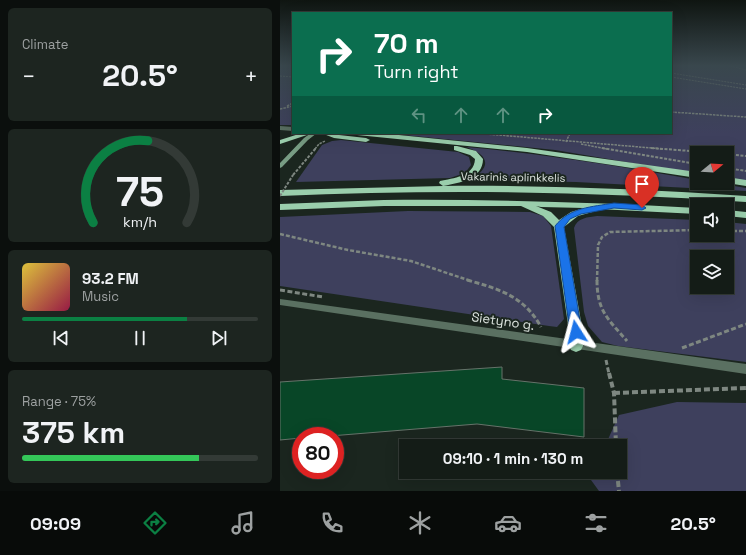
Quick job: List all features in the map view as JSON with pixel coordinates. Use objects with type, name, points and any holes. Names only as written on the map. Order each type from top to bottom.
[{"type":"highway","points":[[280,142],[306,134]]},
{"type":"highway","points":[[367,134],[527,150],[690,174]]},
{"type":"highway","points":[[330,135],[459,149],[472,153],[478,159],[478,166],[471,174],[458,180],[425,188]]},
{"type":"highway","points":[[734,181],[746,183]]},
{"type":"highway","name":"Vakarinis aplinkkelis","points":[[280,194],[425,188],[574,190],[746,199]]},
{"type":"highway","points":[[280,207],[439,202],[614,206],[690,211]]},
{"type":"highway","points":[[513,203],[547,214],[560,226],[576,332],[576,346]]},
{"type":"highway","points":[[560,226],[567,217],[579,212],[614,206]]},
{"type":"highway","points":[[734,214],[746,215]]},
{"type":"main road","points":[[280,166],[313,134]]},
{"type":"street","points":[[280,128],[292,128]]},
{"type":"street","name":"Sietyno g.","points":[[280,302],[603,350],[746,369]]},
{"type":"path","points":[[285,108],[292,104]]},
{"type":"path","points":[[280,109],[292,106]]},
{"type":"path","points":[[672,112],[746,117]]},
{"type":"path","points":[[485,134],[566,142],[690,151]]},
{"type":"path","points":[[566,142],[570,134]]},
{"type":"path","points":[[280,194],[293,175],[320,144],[330,135]]},
{"type":"path","points":[[566,142],[690,163]]},
{"type":"path","points":[[734,155],[746,156]]},
{"type":"path","points":[[734,169],[746,171]]},
{"type":"path","points":[[640,355],[603,313],[599,303],[597,292],[598,245],[602,237],[610,232],[690,230]]},
{"type":"path","points":[[734,231],[746,231]]},
{"type":"path","points":[[280,234],[348,250],[411,261],[460,278],[496,288],[521,301],[532,313],[541,327]]},
{"type":"path","points":[[661,358],[695,342],[746,324]]},
{"type":"path","points":[[603,350],[614,393],[616,439]]},
{"type":"path","points":[[614,393],[746,388]]},
{"type":"path","points":[[618,479],[619,491]]},
{"type":"shaded area","points":[[280,88],[292,88],[292,125],[280,125]]},
{"type":"shaded area","points":[[672,88],[746,88],[746,182],[734,180],[734,146],[690,146],[690,173],[555,150],[393,134],[672,134]]},
{"type":"shaded area","points":[[341,140],[458,152],[469,157],[471,165],[465,173],[450,178],[296,182],[322,145],[332,141]]},
{"type":"shaded area","points":[[466,147],[611,165],[690,179],[690,188],[576,182],[469,180],[482,171],[485,162],[484,158],[474,150]]},
{"type":"shaded area","points":[[734,186],[746,188],[746,191],[727,190],[734,190]]},
{"type":"shaded area","points":[[408,211],[530,212],[543,216],[551,226],[564,319],[557,327],[280,286],[280,217]]},
{"type":"shaded area","points":[[597,216],[690,220],[690,242],[734,242],[734,223],[746,224],[746,362],[618,346],[602,342],[588,326],[584,312],[574,228],[580,220]]},
{"type":"shaded area","points":[[677,402],[746,403],[746,491],[599,491],[592,479],[627,479],[627,439],[608,439],[619,415]]},
{"type":"building","points":[[502,367],[502,379],[584,388],[584,437],[477,424],[344,435],[344,427],[292,427],[292,439],[280,440],[280,382]]},
{"type":"route","points":[[576,332],[560,226],[567,217],[579,212],[614,206],[642,208]]}]
